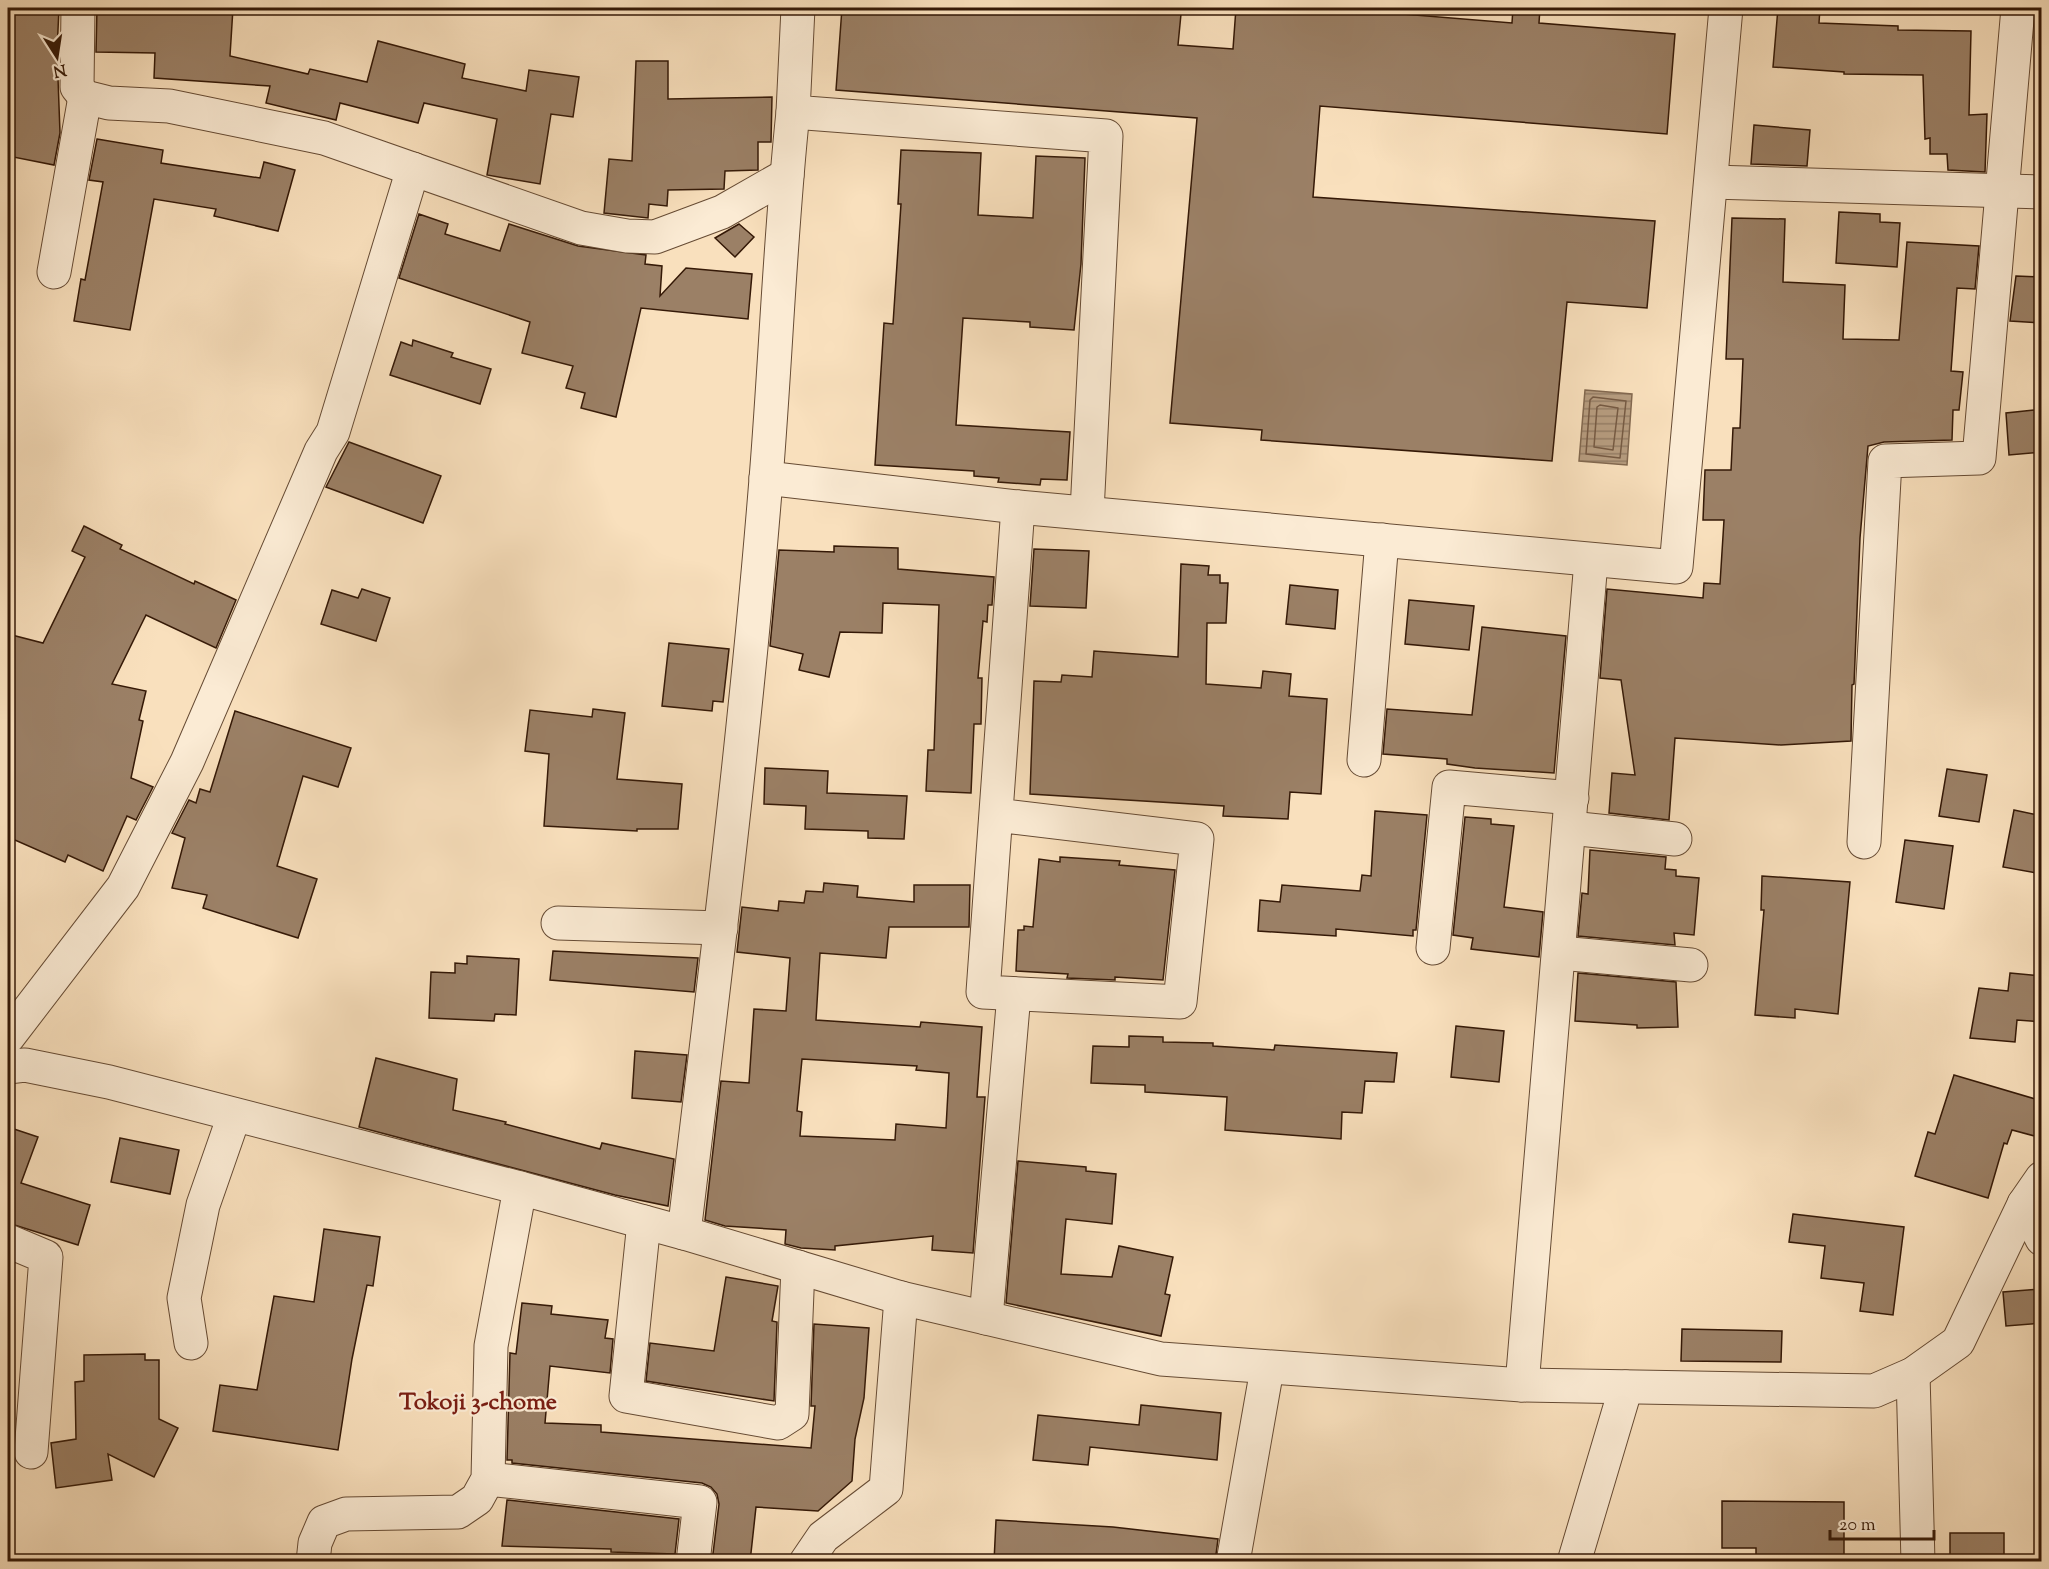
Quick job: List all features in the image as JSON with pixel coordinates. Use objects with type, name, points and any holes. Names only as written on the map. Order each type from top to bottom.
[{"type":"street","points":[[78,8],[77,87],[85,97],[109,103],[170,106],[324,138],[581,228],[627,236],[655,237],[722,212],[787,175]]},
{"type":"street","points":[[684,1233],[744,730],[766,478],[793,112],[798,8]]},
{"type":"street","points":[[766,478],[1018,507],[1676,567],[1726,8]]},
{"type":"street","points":[[1864,842],[1885,461],[1979,458],[2019,8]]},
{"type":"street","points":[[54,272],[85,97]]},
{"type":"street","points":[[793,112],[1106,136],[1087,512]]},
{"type":"street","points":[[8,1037],[123,887],[187,762],[321,451],[333,432],[413,169]]},
{"type":"street","points":[[1712,182],[2042,192]]},
{"type":"street","points":[[997,815],[1197,839],[1180,1002],[983,992],[1018,507]]},
{"type":"street","points":[[1364,760],[1382,540]]},
{"type":"street","points":[[1522,1385],[1560,953],[1591,561]]},
{"type":"street","points":[[1433,948],[1449,788],[1571,813],[1675,839]]},
{"type":"street","points":[[558,923],[721,928]]},
{"type":"street","points":[[1560,953],[1691,965]]},
{"type":"street","points":[[986,1318],[1014,994]]},
{"type":"street","points":[[8,1067],[25,1065],[109,1082],[520,1188],[684,1233],[901,1298],[1161,1359],[1267,1369],[1522,1385],[1874,1391],[1913,1374],[1958,1342],[2033,1191]]},
{"type":"street","points":[[191,1343],[184,1298],[203,1205],[234,1116]]},
{"type":"street","points":[[313,1562],[315,1543],[324,1522],[346,1514],[458,1512],[477,1499],[488,1479],[491,1346],[520,1188]]},
{"type":"street","points":[[2033,1191],[2042,1239]]},
{"type":"street","points":[[644,1222],[627,1396],[778,1423],[792,1414],[798,1267]]},
{"type":"street","points":[[8,1241],[46,1257],[31,1452]]},
{"type":"street","points":[[806,1562],[823,1537],[886,1489],[901,1298]]},
{"type":"street","points":[[1233,1562],[1267,1369]]},
{"type":"street","points":[[1913,1374],[1918,1562]]},
{"type":"street","points":[[1574,1562],[1626,1387]]},
{"type":"street","points":[[488,1479],[699,1502],[693,1562]]},
{"type":"water","points":[[1585,390],[1632,394],[1627,465],[1579,461]]},
{"type":"building","points":[[8,8],[59,8],[57,51],[60,133],[54,165],[8,156]]},
{"type":"building","points":[[97,8],[233,8],[230,56],[308,74],[310,69],[367,82],[378,41],[465,64],[462,78],[526,91],[529,70],[579,77],[573,117],[551,114],[540,184],[487,175],[497,119],[424,103],[418,123],[340,103],[336,120],[266,103],[270,86],[154,78],[155,53],[96,52]]},
{"type":"building","points":[[842,8],[1092,8],[1181,14],[1178,45],[1233,49],[1236,8],[1329,8],[1512,23],[1513,8],[1540,8],[1539,23],[1675,34],[1667,134],[1320,106],[1313,197],[1655,221],[1647,308],[1567,302],[1552,461],[1261,440],[1262,430],[1170,423],[1197,118],[836,90]]},
{"type":"building","points":[[1778,8],[1820,8],[1819,23],[1898,26],[1898,30],[1971,31],[1969,115],[1987,114],[1985,172],[1948,170],[1947,154],[1930,154],[1930,138],[1925,139],[1923,75],[1844,74],[1844,72],[1773,67]]},
{"type":"building","points":[[636,61],[668,61],[668,99],[772,97],[771,142],[758,142],[758,170],[725,171],[724,189],[668,190],[667,206],[649,204],[648,218],[604,213],[609,159],[632,161]]},
{"type":"building","points":[[1754,125],[1810,130],[1807,166],[1751,164]]},
{"type":"building","points":[[97,139],[163,150],[161,163],[260,178],[264,162],[295,170],[278,231],[214,216],[216,209],[154,199],[130,330],[74,321],[81,279],[85,280],[103,182],[89,180]]},
{"type":"building","points":[[901,150],[981,153],[978,215],[1033,218],[1036,156],[1085,158],[1081,264],[1074,330],[1030,327],[1030,322],[963,318],[956,425],[1070,432],[1067,480],[1041,479],[1040,485],[998,482],[999,478],[974,476],[974,471],[875,465],[884,323],[893,324],[901,204],[898,204]]},
{"type":"building","points":[[1839,212],[1880,214],[1880,222],[1900,223],[1897,267],[1836,263]]},
{"type":"building","points":[[419,214],[448,224],[445,234],[500,251],[509,224],[578,246],[646,255],[645,264],[662,266],[660,296],[686,268],[752,274],[748,319],[641,308],[616,417],[581,408],[585,393],[566,388],[573,366],[522,353],[530,322],[399,278]]},
{"type":"building","points":[[1732,218],[1785,219],[1783,282],[1845,285],[1843,339],[1899,340],[1907,242],[1979,246],[1975,289],[1957,288],[1951,371],[1963,372],[1959,410],[1953,410],[1952,440],[1884,442],[1868,446],[1860,538],[1851,741],[1781,745],[1675,738],[1669,820],[1609,813],[1612,773],[1635,775],[1621,680],[1600,678],[1607,589],[1703,598],[1704,583],[1720,584],[1724,520],[1703,520],[1705,470],[1731,470],[1733,428],[1740,428],[1743,359],[1726,359]]},
{"type":"building","points":[[739,224],[754,237],[735,257],[715,238]]},
{"type":"building","points":[[2016,276],[2042,277],[2042,323],[2010,321]]},
{"type":"building","points":[[413,340],[453,353],[451,357],[491,369],[480,404],[390,375],[401,342],[412,346]]},
{"type":"building","points":[[2035,410],[2036,417],[2042,416],[2042,452],[2009,455],[2006,413]]},
{"type":"building","points":[[349,442],[441,476],[423,523],[326,487]]},
{"type":"building","points":[[84,526],[122,545],[120,549],[194,584],[195,581],[236,600],[216,648],[146,615],[112,684],[146,691],[139,720],[143,721],[131,778],[153,787],[136,820],[127,816],[103,871],[68,855],[65,862],[8,837],[8,634],[43,643],[85,557],[72,551]]},
{"type":"building","points":[[834,546],[898,548],[898,569],[994,577],[992,605],[988,605],[987,622],[983,621],[978,678],[982,678],[981,724],[974,724],[971,793],[926,791],[928,750],[934,750],[939,605],[883,603],[882,633],[840,632],[829,677],[799,670],[803,654],[770,646],[779,550],[834,552]]},
{"type":"building","points":[[1034,549],[1089,551],[1086,608],[1030,606]]},
{"type":"building","points":[[1181,564],[1209,566],[1208,575],[1220,575],[1220,583],[1228,583],[1226,623],[1207,623],[1206,684],[1261,688],[1263,671],[1291,674],[1289,696],[1327,699],[1321,794],[1290,792],[1288,819],[1223,816],[1224,806],[1030,794],[1034,681],[1061,682],[1062,675],[1092,677],[1094,651],[1178,657]]},
{"type":"building","points":[[1290,585],[1338,590],[1335,629],[1286,624]]},
{"type":"building","points":[[362,589],[390,598],[376,641],[321,624],[332,590],[358,598]]},
{"type":"building","points":[[1409,600],[1474,606],[1469,650],[1405,644]]},
{"type":"building","points":[[1482,627],[1566,636],[1554,773],[1475,768],[1447,764],[1447,759],[1383,754],[1387,709],[1472,715]]},
{"type":"building","points":[[669,643],[729,649],[723,702],[713,701],[712,711],[662,706]]},
{"type":"building","points":[[593,709],[625,713],[617,779],[682,784],[678,829],[637,829],[637,831],[544,826],[549,754],[525,751],[530,710],[592,717]]},
{"type":"building","points":[[235,711],[351,748],[338,787],[303,776],[277,866],[317,879],[298,938],[203,908],[207,895],[172,888],[185,838],[172,833],[189,800],[196,803],[200,789],[210,792]]},
{"type":"building","points":[[765,768],[828,771],[827,793],[907,796],[904,839],[868,838],[868,831],[805,829],[806,806],[764,804]]},
{"type":"building","points":[[1947,769],[1987,775],[1979,822],[1939,816]]},
{"type":"building","points":[[2014,810],[2042,816],[2042,874],[2003,867]]},
{"type":"building","points":[[1375,811],[1427,815],[1416,930],[1413,930],[1413,936],[1336,929],[1336,936],[1258,931],[1260,900],[1280,902],[1282,885],[1360,891],[1362,875],[1371,876]]},
{"type":"building","points":[[1465,817],[1491,819],[1491,824],[1514,826],[1504,907],[1543,912],[1539,957],[1471,949],[1473,938],[1453,935]]},
{"type":"building","points":[[1905,840],[1953,846],[1944,909],[1896,902]]},
{"type":"building","points":[[1590,850],[1666,857],[1665,869],[1676,870],[1676,876],[1699,878],[1694,935],[1674,933],[1675,945],[1578,936],[1582,893],[1588,894]]},
{"type":"building","points":[[1060,857],[1120,861],[1119,865],[1175,870],[1163,980],[1115,977],[1115,980],[1067,978],[1068,974],[1016,971],[1018,930],[1024,930],[1024,926],[1033,927],[1039,859],[1060,862]]},
{"type":"building","points":[[1762,876],[1850,882],[1838,1014],[1795,1009],[1795,1018],[1755,1015],[1764,910],[1761,910]]},
{"type":"building","points":[[824,883],[858,886],[857,897],[914,902],[914,885],[970,885],[969,927],[889,927],[886,958],[820,953],[816,1020],[920,1027],[921,1022],[982,1027],[977,1097],[985,1097],[973,1253],[932,1250],[933,1236],[835,1246],[835,1250],[801,1248],[785,1244],[786,1230],[725,1226],[705,1220],[721,1081],[749,1083],[754,1009],[786,1011],[790,958],[737,952],[742,907],[778,911],[779,901],[804,903],[806,891],[823,892]],"holes":[[[802,1059],[917,1066],[916,1070],[949,1073],[946,1128],[896,1124],[895,1140],[800,1136],[802,1112],[797,1111]]]},
{"type":"building","points":[[553,951],[698,958],[694,992],[550,980]]},
{"type":"building","points":[[467,956],[519,959],[516,1015],[495,1014],[494,1021],[429,1018],[431,972],[455,973],[455,963],[467,964]]},
{"type":"building","points":[[1578,973],[1676,982],[1678,1027],[1637,1028],[1637,1025],[1575,1021]]},
{"type":"building","points":[[2010,973],[2042,976],[2042,1022],[2017,1020],[2015,1042],[1970,1038],[1979,988],[2008,991]]},
{"type":"building","points":[[1456,1026],[1504,1031],[1499,1082],[1451,1077]]},
{"type":"building","points":[[1129,1036],[1163,1037],[1163,1042],[1213,1043],[1213,1046],[1274,1050],[1275,1045],[1397,1053],[1394,1082],[1365,1081],[1362,1113],[1342,1112],[1341,1139],[1225,1130],[1227,1097],[1145,1092],[1145,1085],[1091,1083],[1093,1046],[1129,1047]]},
{"type":"building","points":[[635,1051],[687,1055],[681,1102],[632,1098]]},
{"type":"building","points":[[376,1058],[457,1079],[453,1110],[506,1122],[505,1124],[600,1149],[602,1143],[674,1159],[668,1206],[615,1195],[359,1127]]},
{"type":"building","points":[[1954,1075],[2042,1101],[2042,1138],[2012,1130],[2007,1144],[2004,1143],[1988,1198],[1915,1176],[1928,1132],[1935,1134]]},
{"type":"building","points":[[8,1127],[38,1137],[21,1183],[90,1205],[78,1245],[8,1223]]},
{"type":"building","points":[[120,1138],[179,1150],[170,1194],[111,1182]]},
{"type":"building","points":[[1018,1161],[1086,1167],[1086,1171],[1116,1174],[1112,1224],[1066,1219],[1061,1274],[1112,1277],[1119,1246],[1173,1257],[1165,1294],[1170,1295],[1161,1336],[1006,1303]]},
{"type":"building","points":[[1793,1214],[1904,1227],[1893,1315],[1860,1311],[1864,1283],[1821,1278],[1825,1246],[1789,1242]]},
{"type":"building","points":[[324,1229],[380,1237],[373,1286],[367,1285],[352,1359],[338,1450],[213,1431],[220,1385],[257,1390],[274,1296],[314,1302]]},
{"type":"building","points":[[726,1277],[778,1286],[772,1321],[777,1322],[774,1401],[646,1381],[650,1343],[714,1351]]},
{"type":"building","points":[[2042,1289],[2042,1323],[2006,1326],[2003,1292]]},
{"type":"building","points":[[522,1303],[552,1306],[551,1314],[608,1320],[605,1338],[613,1339],[610,1373],[550,1366],[545,1423],[601,1425],[601,1432],[811,1448],[815,1406],[811,1406],[814,1324],[869,1328],[864,1398],[855,1439],[852,1481],[818,1511],[756,1507],[750,1562],[712,1562],[719,1504],[717,1494],[711,1487],[702,1483],[512,1463],[512,1460],[507,1460],[510,1353],[516,1354]]},
{"type":"building","points":[[1682,1329],[1782,1331],[1781,1362],[1681,1361]]},
{"type":"building","points":[[145,1354],[145,1360],[159,1360],[159,1419],[178,1428],[154,1477],[108,1454],[112,1480],[56,1488],[51,1443],[76,1439],[75,1382],[84,1381],[84,1355]]},
{"type":"building","points":[[1141,1405],[1221,1413],[1217,1460],[1090,1447],[1088,1465],[1033,1460],[1038,1415],[1139,1425]]},
{"type":"building","points":[[507,1500],[679,1519],[675,1554],[611,1552],[611,1549],[502,1546]]},
{"type":"building","points":[[1722,1501],[1844,1502],[1844,1562],[1756,1562],[1756,1548],[1722,1548]]},
{"type":"building","points":[[996,1520],[1113,1527],[1218,1539],[1215,1562],[994,1562]]},
{"type":"building","points":[[1950,1533],[2004,1533],[2004,1562],[1950,1562]]},
{"type":"district","name":"Tokoji 3-chome","points":[[478,1403]]}]
